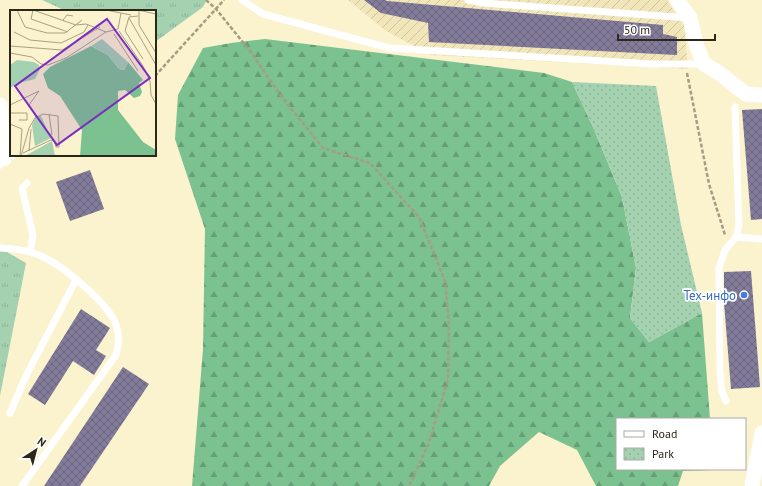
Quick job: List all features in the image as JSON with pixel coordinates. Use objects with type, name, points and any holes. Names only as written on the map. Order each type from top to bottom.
[{"type":"street","points":[[676,0],[690,18],[696,44],[704,64],[719,72],[746,94],[762,95]]},
{"type":"street","points":[[5,160],[0,105],[10,107]]},
{"type":"street","points":[[752,486],[762,433]]},
{"type":"lane","points":[[242,0],[263,14],[389,48],[653,64],[704,64]]},
{"type":"lane","points":[[468,0],[483,3],[690,18]]},
{"type":"lane","points":[[726,401],[722,392],[720,372],[719,268],[725,250],[736,237],[739,224],[736,108]]},
{"type":"lane","points":[[27,183],[22,189],[33,235],[30,252]]},
{"type":"lane","points":[[736,237],[762,239]]},
{"type":"lane","points":[[0,248],[30,252],[44,257],[60,267],[76,280],[110,313],[119,334],[116,355],[22,486]]},
{"type":"lane","points":[[10,412],[27,374],[76,280]]},
{"type":"path","points":[[206,0],[250,52],[281,96],[323,148],[370,163],[419,217],[445,281],[450,324],[448,380],[428,445],[409,486]]},
{"type":"path","points":[[156,75],[224,0]]},
{"type":"path","points":[[685,64],[709,184],[729,246]]},
{"type":"shaded area","points":[[348,0],[667,0],[684,25],[688,69],[431,55],[386,31]]},
{"type":"green space","points":[[42,0],[207,0],[203,7],[156,41],[156,10],[64,10]]},
{"type":"green space","points":[[265,39],[544,73],[572,82],[593,127],[622,197],[636,268],[630,318],[649,342],[702,313],[710,418],[616,418],[616,470],[712,470],[683,471],[678,486],[596,486],[577,450],[539,432],[500,466],[489,486],[192,486],[203,349],[205,229],[175,139],[178,95],[203,48]]},
{"type":"green space","points":[[572,82],[656,86],[681,225],[702,313],[649,342],[630,318],[636,268],[622,197],[593,127]]},
{"type":"green space","points":[[0,248],[26,263],[0,396]]},
{"type":"building","points":[[364,0],[385,0],[663,25],[663,34],[677,37],[677,55],[429,42],[428,23],[381,13]]},
{"type":"building","points":[[762,109],[762,219],[751,220],[742,110]]},
{"type":"building","points":[[90,170],[104,209],[70,221],[56,182]]},
{"type":"building","points":[[751,271],[760,387],[731,389],[724,303],[724,272]]},
{"type":"building","points":[[81,309],[110,328],[96,350],[106,356],[94,375],[73,361],[45,405],[28,394]]},
{"type":"building","points":[[123,367],[149,384],[80,486],[44,486]]},
{"type":"place","name":"Тех-инфо","points":[[744,295]]}]
